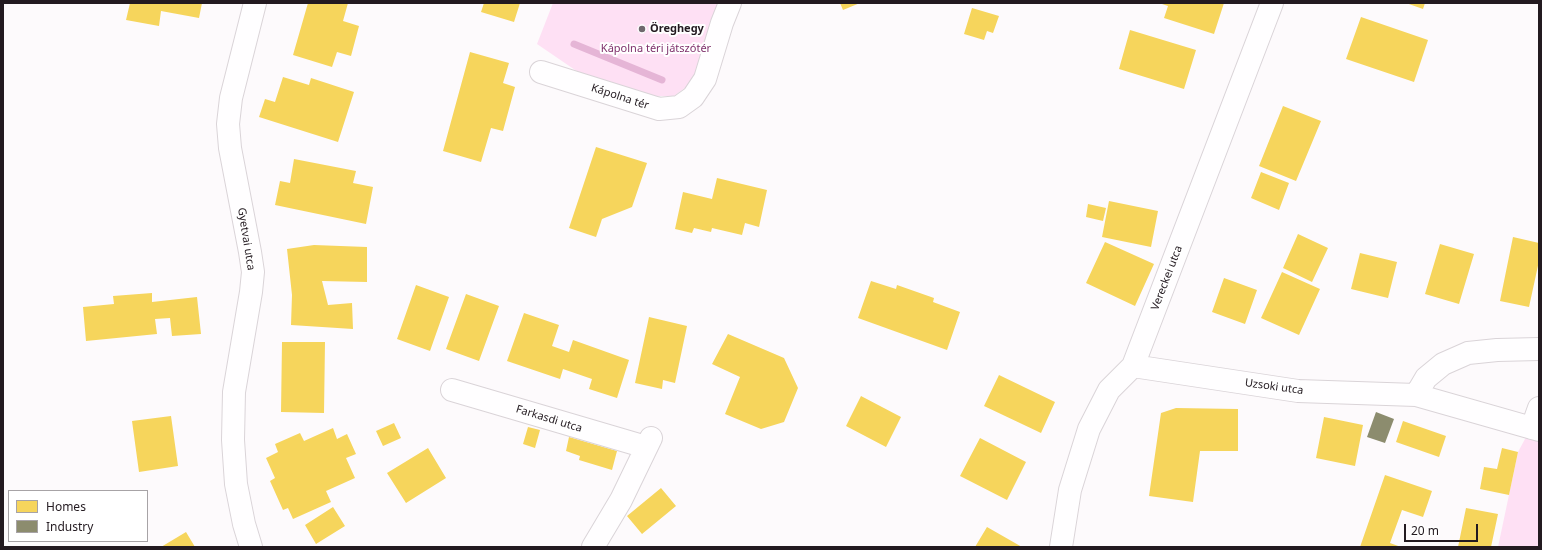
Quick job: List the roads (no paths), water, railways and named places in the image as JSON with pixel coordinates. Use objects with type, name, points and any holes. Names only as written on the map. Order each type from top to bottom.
[{"type":"street","name":"Gyetvai utca","points":[[251,547],[244,524],[236,484],[233,440],[234,392],[251,292],[252,272],[250,252],[230,148],[228,124],[231,98],[255,3]]},
{"type":"street","name":"Kápolna tér","points":[[541,72],[659,109],[679,107],[694,97],[705,79],[722,23],[730,3]]},
{"type":"street","name":"Vereckei utca","points":[[1061,547],[1070,490],[1089,429],[1109,390],[1133,366],[1272,3]]},
{"type":"street","points":[[1416,395],[1426,378],[1443,364],[1468,354],[1497,350],[1539,349]]},
{"type":"street","name":"Uzsoki utca","points":[[1133,366],[1298,391],[1416,395],[1537,422]]},
{"type":"street","name":"Farkasdi utca","points":[[452,390],[649,443],[621,500],[593,547]]},
{"type":"waterway","points":[[574,44],[662,80]]},
{"type":"place","name":"Öreghegy","points":[[642,29]]},
{"type":"park label","name":"Kápolna téri játszótér","points":[[656,49]]}]
